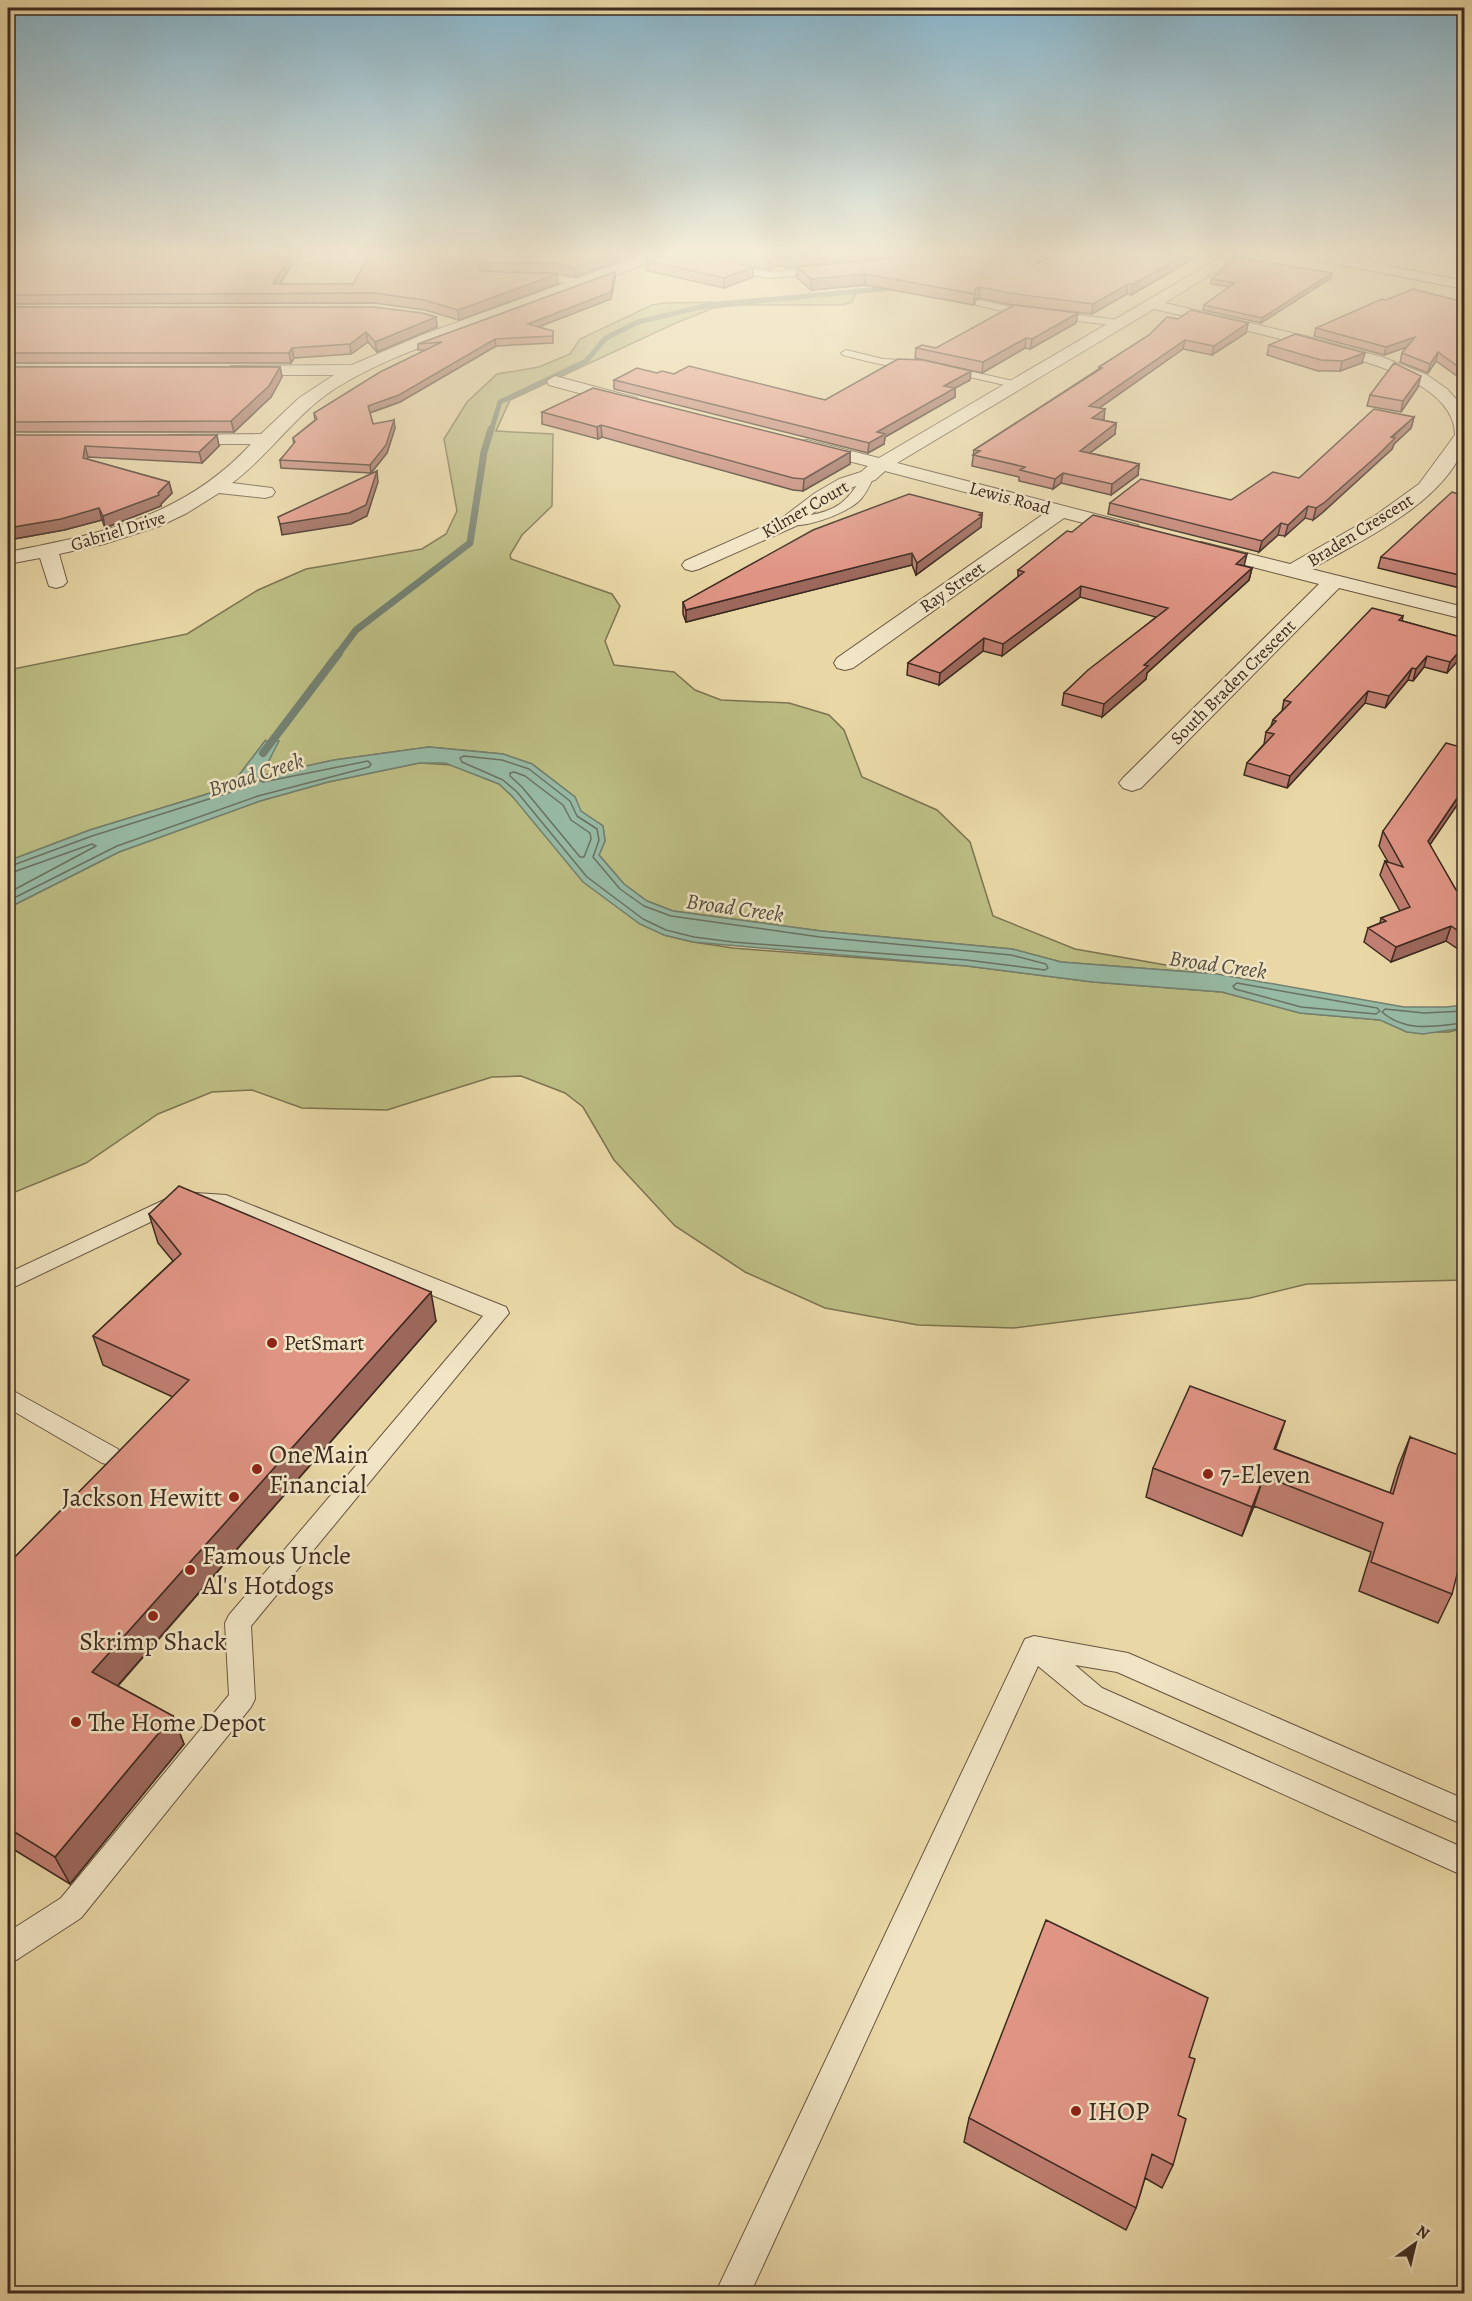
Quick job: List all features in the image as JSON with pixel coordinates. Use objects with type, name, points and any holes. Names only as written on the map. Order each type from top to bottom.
[{"type":"street","name":"Gabriel Drive","points":[[8,558],[87,543],[169,516],[216,488],[291,413],[355,370],[376,360]]},
{"type":"street","name":"Kilmer Court","points":[[692,565],[789,522],[822,497],[875,470],[1058,360]]},
{"type":"street","name":"Braden Crescent","points":[[1293,571],[1383,519],[1426,488],[1439,473],[1464,430],[1458,404],[1421,380],[1373,360]]},
{"type":"street","points":[[223,370],[355,370]]},
{"type":"street","points":[[555,381],[654,407]]},
{"type":"street","points":[[160,439],[265,439]]},
{"type":"street","name":"Lewis Road","points":[[785,440],[875,470],[1060,511],[1148,534]]},
{"type":"street","points":[[216,488],[265,492]]},
{"type":"street","name":"Ray Street","points":[[845,663],[1060,511]]},
{"type":"street","points":[[1182,542],[1464,613]]},
{"type":"street","points":[[48,551],[56,582]]},
{"type":"street","name":"South Braden Crescent","points":[[1132,783],[1334,581]]},
{"type":"lane","points":[[876,360],[928,365],[1018,385]]},
{"type":"lane","points":[[8,1282],[181,1199],[201,1198],[219,1200],[498,1313],[238,1623],[242,1699],[71,1908],[8,1949]]},
{"type":"lane","points":[[8,1397],[110,1456]]},
{"type":"lane","points":[[1034,1647],[1119,1661],[1464,1812]]},
{"type":"lane","points":[[1034,1647],[1093,1696],[1464,1862]]},
{"type":"lane","points":[[732,2294],[1034,1647]]},
{"type":"green space","points":[[555,360],[595,360],[510,400],[496,431],[553,434],[552,506],[522,535],[510,555],[511,559],[612,594],[620,606],[605,641],[614,665],[674,672],[695,690],[721,700],[789,703],[829,715],[844,730],[862,777],[937,810],[970,842],[993,916],[1075,949],[1217,974],[1061,962],[1012,949],[821,931],[673,911],[647,901],[624,884],[599,855],[605,841],[603,826],[580,811],[575,797],[532,764],[503,754],[429,747],[334,760],[260,776],[265,741],[230,787],[90,830],[8,861],[8,670],[187,634],[258,590],[306,569],[422,549],[446,534],[457,511],[444,439],[467,402],[497,374],[539,367]]},
{"type":"green space","points":[[419,763],[453,765],[499,784],[664,935],[733,948],[967,966],[1093,982],[1222,992],[1300,1013],[1381,1020],[1407,1032],[1449,1032],[1464,1028],[1464,1280],[1307,1284],[1250,1298],[1014,1328],[918,1325],[825,1308],[745,1272],[675,1226],[614,1160],[583,1107],[565,1093],[521,1076],[492,1077],[387,1110],[302,1108],[252,1090],[212,1092],[158,1114],[86,1163],[8,1195],[8,908],[119,852],[260,801],[328,782]]},
{"type":"water","name":"Broad Creek","points":[[265,741],[279,741],[261,776],[334,760],[429,747],[503,754],[532,764],[575,797],[581,811],[603,826],[605,841],[599,855],[624,884],[647,901],[673,911],[821,931],[1012,949],[1061,962],[1217,974],[1404,1007],[1464,1005],[1464,1028],[1423,1034],[1407,1032],[1380,1020],[1300,1013],[1222,992],[1093,982],[967,966],[693,942],[664,935],[640,924],[583,882],[512,796],[499,784],[445,763],[419,763],[328,782],[260,801],[119,852],[8,908],[8,861],[90,830],[230,787]]},
{"type":"building","points":[[404,360],[458,360],[399,395],[368,406],[373,424],[394,420],[386,445],[370,465],[280,460],[295,442],[293,438],[317,419],[314,413],[380,372]]},
{"type":"building","points":[[896,360],[925,360],[971,371],[944,386],[955,388],[877,432],[885,434],[869,443],[614,380],[637,368],[674,374],[689,366],[825,400]]},
{"type":"building","points":[[1109,360],[1155,360],[1089,406],[1105,409],[1092,418],[1116,423],[1080,451],[1139,464],[1112,484],[1063,473],[1055,479],[1020,470],[1025,467],[973,455],[980,451],[974,450],[1102,368],[1099,367]]},
{"type":"building","points":[[1449,360],[1464,360],[1464,371]]},
{"type":"building","points":[[1394,363],[1421,376],[1403,401],[1370,395]]},
{"type":"building","points":[[8,367],[280,367],[269,386],[231,421],[8,422]]},
{"type":"building","points":[[593,388],[850,452],[804,479],[793,478],[601,425],[597,427],[542,412]]},
{"type":"building","points":[[1374,409],[1414,417],[1391,437],[1395,438],[1378,455],[1325,502],[1316,508],[1308,506],[1288,525],[1281,523],[1262,541],[1110,503],[1141,479],[1231,500],[1273,472],[1299,478]]},
{"type":"building","points":[[8,435],[217,435],[199,452],[85,446],[83,458],[169,482],[158,493],[159,495],[103,516],[99,508],[61,519],[8,528],[8,465],[11,461],[8,461]]},
{"type":"building","points":[[377,471],[366,505],[349,513],[280,524],[278,517]]},
{"type":"building","points":[[1452,492],[1464,496],[1464,576],[1381,557]]},
{"type":"building","points":[[909,494],[982,513],[979,515],[982,516],[917,563],[912,553],[686,610],[683,602],[813,530]]},
{"type":"building","points":[[1093,515],[1247,554],[1236,564],[1252,568],[1104,704],[1064,693],[1088,670],[1168,608],[1081,586],[1003,644],[984,638],[940,673],[908,663],[1024,572],[1018,570],[1067,531],[1072,532]]},
{"type":"building","points":[[1372,608],[1403,616],[1399,620],[1464,638],[1464,646],[1450,662],[1427,656],[1416,669],[1412,668],[1389,696],[1368,691],[1290,776],[1247,763],[1274,734],[1266,732],[1276,721],[1273,720],[1291,702],[1284,700]]},
{"type":"building","points":[[1446,743],[1464,748],[1464,788],[1428,841],[1456,890],[1464,896],[1464,935],[1451,926],[1396,947],[1368,928],[1386,921],[1381,918],[1410,907],[1385,861],[1403,867],[1383,831]]},
{"type":"building","points":[[179,1186],[431,1292],[92,1672],[173,1716],[55,1857],[8,1828],[8,1563],[189,1380],[93,1336],[181,1254],[149,1214]]},
{"type":"building","points":[[1190,1386],[1285,1421],[1274,1449],[1393,1494],[1410,1437],[1464,1457],[1464,1548],[1452,1594],[1371,1562],[1383,1523],[1264,1476],[1252,1507],[1153,1468]]},
{"type":"building","name":"IHOP","points":[[1046,1920],[1208,1998],[1189,2057],[1195,2059],[1178,2115],[1186,2119],[1173,2165],[1152,2154],[1136,2208],[969,2118]]},
{"type":"waterway","points":[[491,431],[500,402],[587,360]]},
{"type":"waterway","points":[[338,654],[356,630],[470,543],[484,452],[491,429]]},
{"type":"waterway","name":"Broad Creek","points":[[263,753],[339,653]]},
{"type":"place","name":"PetSmart","points":[[272,1343]]},
{"type":"place","name":"OneMain Financial","points":[[257,1469]]},
{"type":"place","name":"7-Eleven","points":[[1208,1474]]},
{"type":"place","name":"Jackson Hewitt","points":[[234,1497]]},
{"type":"place","name":"Famous Uncle Al's Hotdogs","points":[[190,1570]]},
{"type":"place","name":"Skrimp Shack","points":[[153,1616]]},
{"type":"place","name":"The Home Depot","points":[[76,1722]]},
{"type":"place","name":"IHOP","points":[[1076,2111]]}]
